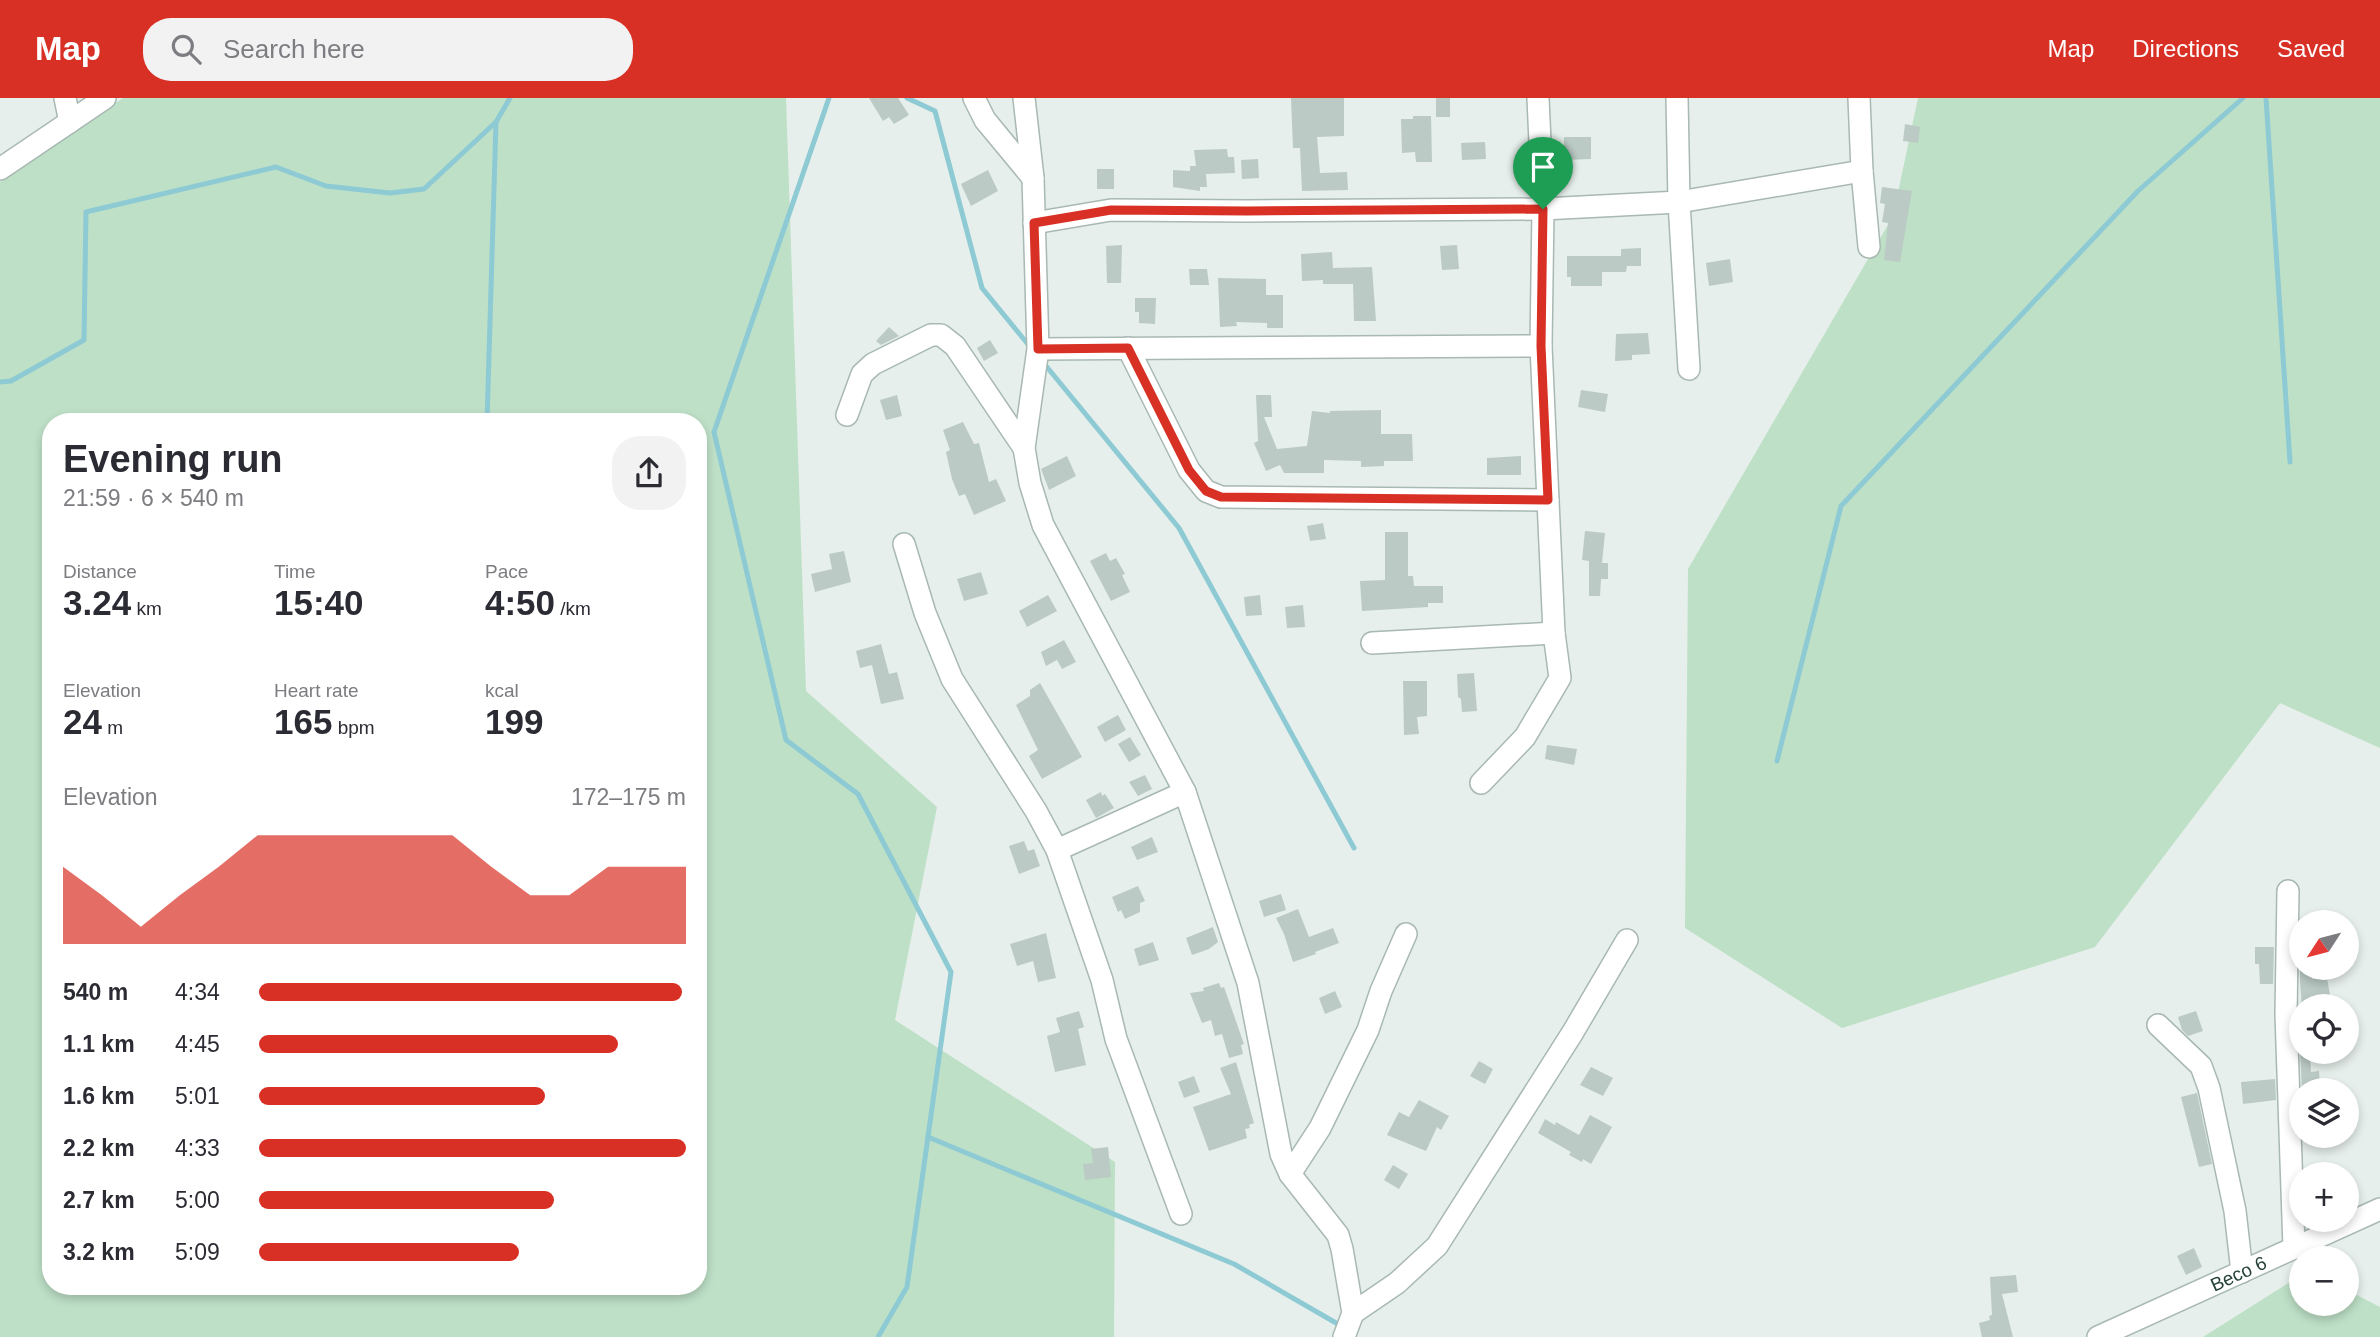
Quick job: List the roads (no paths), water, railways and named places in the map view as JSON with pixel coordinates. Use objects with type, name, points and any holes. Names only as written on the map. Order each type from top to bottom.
[{"type":"street","points":[[65,98],[70,122]]},
{"type":"street","points":[[0,169],[105,98]]},
{"type":"street","points":[[974,98],[985,120],[1032,178]]},
{"type":"street","points":[[1024,98],[1032,178],[1038,349],[1024,448],[1030,483],[1044,525],[1185,792],[1248,984],[1281,1154],[1290,1174],[1338,1235],[1353,1313],[1344,1337]]},
{"type":"street","points":[[1481,783],[1525,737],[1560,678],[1554,633],[1541,346],[1543,209],[1538,98]]},
{"type":"street","points":[[1677,98],[1679,201],[1689,369]]},
{"type":"street","points":[[1859,98],[1869,247]]},
{"type":"street","points":[[1034,223],[1111,210],[1543,209],[1679,201],[1862,171]]},
{"type":"street","points":[[847,415],[862,374],[873,364],[931,335],[940,335],[955,346],[1024,448]]},
{"type":"street","points":[[1038,349],[1541,346]]},
{"type":"street","points":[[1128,348],[1189,470],[1206,491],[1221,497],[1548,500]]},
{"type":"street","points":[[904,544],[925,614],[952,679],[1036,811],[1057,850],[1102,980],[1116,1039],[1181,1214]]},
{"type":"street","points":[[1372,643],[1554,633]]},
{"type":"street","points":[[1057,850],[1185,792]]},
{"type":"street","points":[[2288,891],[2286,1014],[2294,1246]]},
{"type":"street","points":[[1290,1174],[1320,1128],[1368,1030],[1381,991],[1406,934]]},
{"type":"street","points":[[1353,1313],[1397,1283],[1437,1246],[1573,1032],[1627,940]]},
{"type":"street","points":[[2158,1025],[2201,1066],[2209,1088],[2235,1211],[2242,1272]]},
{"type":"street","name":"Beco 6","points":[[2298,1246],[2380,1209]]},
{"type":"street","name":"Beco 6","points":[[2098,1337],[2289,1250]]},
{"type":"waterway","points":[[0,382],[11,381],[84,340],[86,212],[276,167],[326,186],[390,193],[424,189],[496,122],[510,98]]},
{"type":"waterway","points":[[829,98],[714,432],[786,740],[858,794],[951,972],[907,1287],[878,1337]]},
{"type":"waterway","points":[[907,98],[935,111],[982,288],[1031,348]]},
{"type":"waterway","points":[[1777,761],[1841,506],[2138,191],[2243,98]]},
{"type":"waterway","points":[[2266,98],[2290,462]]},
{"type":"waterway","points":[[487,413],[496,122]]},
{"type":"waterway","points":[[1042,361],[1179,528],[1354,848]]},
{"type":"waterway","points":[[928,1137],[1234,1264],[1343,1327]]}]
